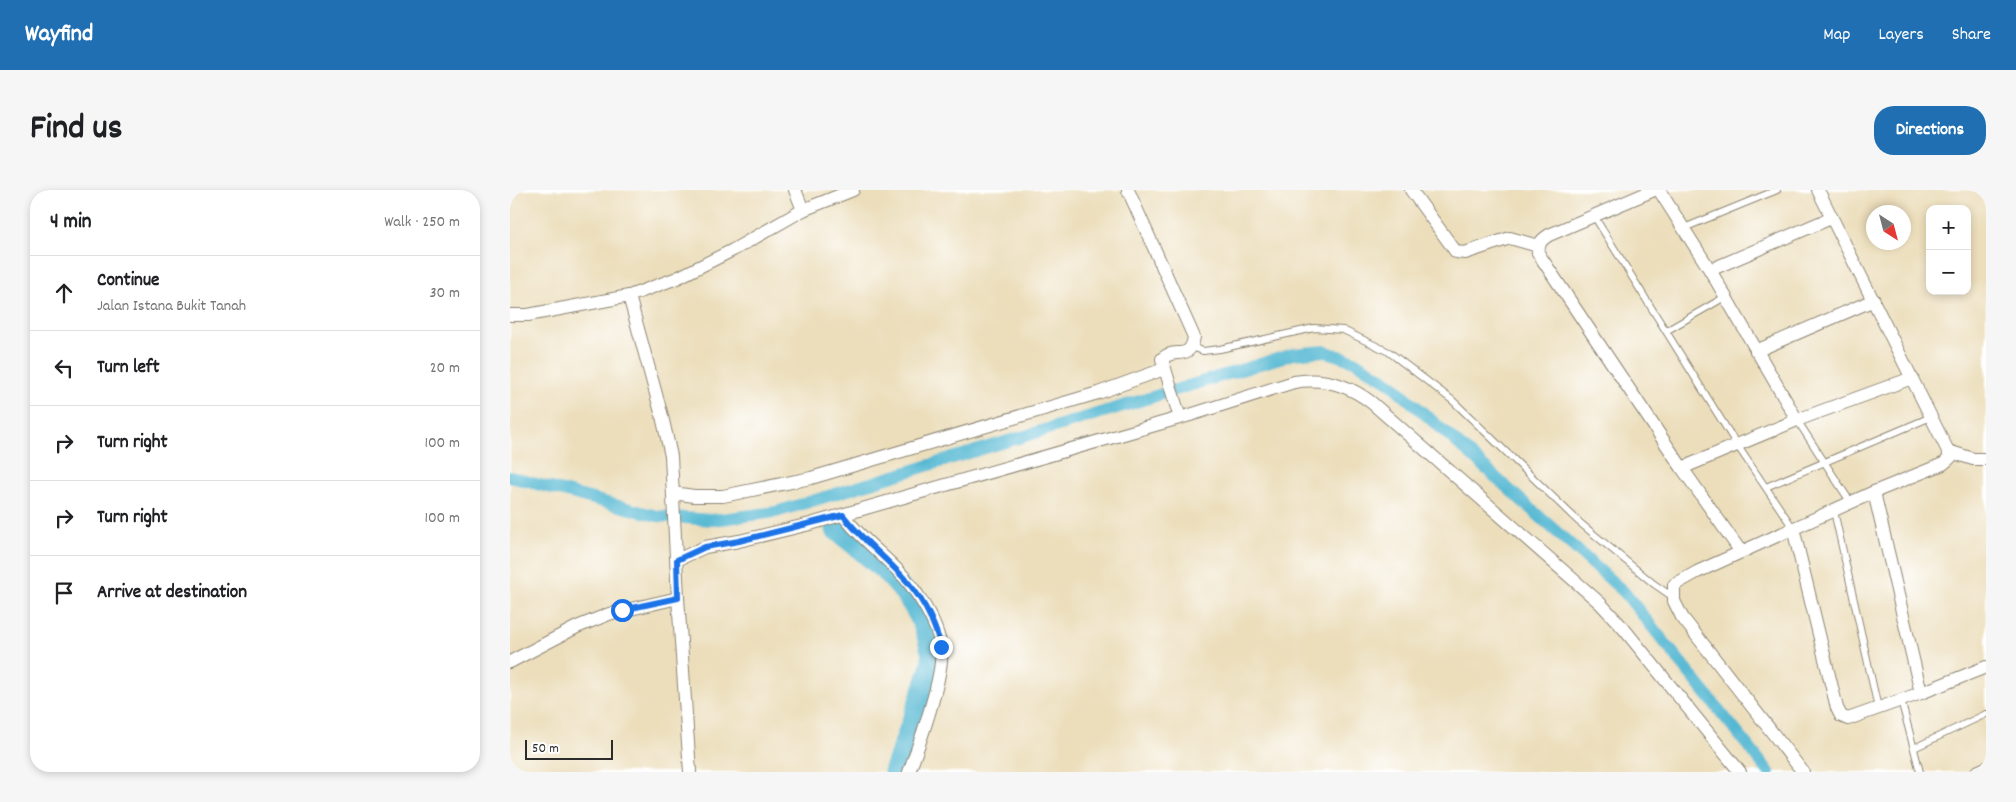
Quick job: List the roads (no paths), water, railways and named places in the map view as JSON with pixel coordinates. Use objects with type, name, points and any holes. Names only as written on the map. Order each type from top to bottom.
[{"type":"street","points":[[795,190],[803,210]]},
{"type":"street","points":[[510,315],[528,316],[628,296],[677,278],[733,250],[803,210],[853,190]]},
{"type":"street","points":[[1128,190],[1194,337],[1192,347],[1185,353],[1162,359],[1178,413]]},
{"type":"street","points":[[1411,190],[1456,252],[1465,253],[1510,238],[1538,246]]},
{"type":"street","points":[[1741,552],[1540,258],[1538,246],[1542,239],[1653,190],[1684,228],[1797,420]]},
{"type":"street","points":[[1803,772],[1682,617],[1673,598],[1674,585],[1741,552],[1949,460],[1948,451],[1818,190]]},
{"type":"street","points":[[1710,270],[1831,218]]},
{"type":"street","points":[[628,296],[671,456],[678,598],[690,772]]},
{"type":"street","points":[[1756,350],[1874,300]]},
{"type":"street","points":[[673,497],[723,496],[811,478],[1165,372]]},
{"type":"street","points":[[1682,468],[1797,420],[1912,378]]},
{"type":"street","points":[[677,560],[705,547],[739,541],[843,515],[1178,413],[1305,380],[1332,382],[1360,393],[1532,541],[1600,603],[1624,629],[1740,772]]},
{"type":"street","points":[[1948,451],[1973,459],[1986,459]]},
{"type":"street","points":[[1874,492],[1921,693]]},
{"type":"street","points":[[843,515],[859,535],[893,566],[913,588],[934,624],[941,647],[939,676],[909,772]]},
{"type":"street","points":[[1794,528],[1839,713],[1843,717],[1848,719],[1986,667]]},
{"type":"street","points":[[510,662],[577,627],[609,614],[678,598]]},
{"type":"street","points":[[1977,772],[1986,768]]},
{"type":"lane","points":[[1684,228],[1777,190]]},
{"type":"lane","points":[[1594,216],[1737,444],[1794,528]]},
{"type":"lane","points":[[1666,331],[1725,297]]},
{"type":"lane","points":[[1192,347],[1203,351],[1220,349],[1314,328],[1343,330],[1388,352],[1452,400],[1578,522],[1673,598]]},
{"type":"lane","points":[[1766,487],[1931,417]]},
{"type":"lane","points":[[1797,420],[1851,503]]},
{"type":"lane","points":[[1834,511],[1878,708]]},
{"type":"lane","points":[[1901,700],[1920,772]]},
{"type":"lane","points":[[1914,748],[1986,714]]},
{"type":"waterway","points":[[510,477],[657,516],[713,520],[776,512],[1293,354],[1324,351],[1354,361],[1390,383],[1624,592],[1769,772]]},
{"type":"waterway","points":[[835,529],[879,565],[904,593],[915,608],[931,650],[932,660],[929,673],[894,772]]}]
